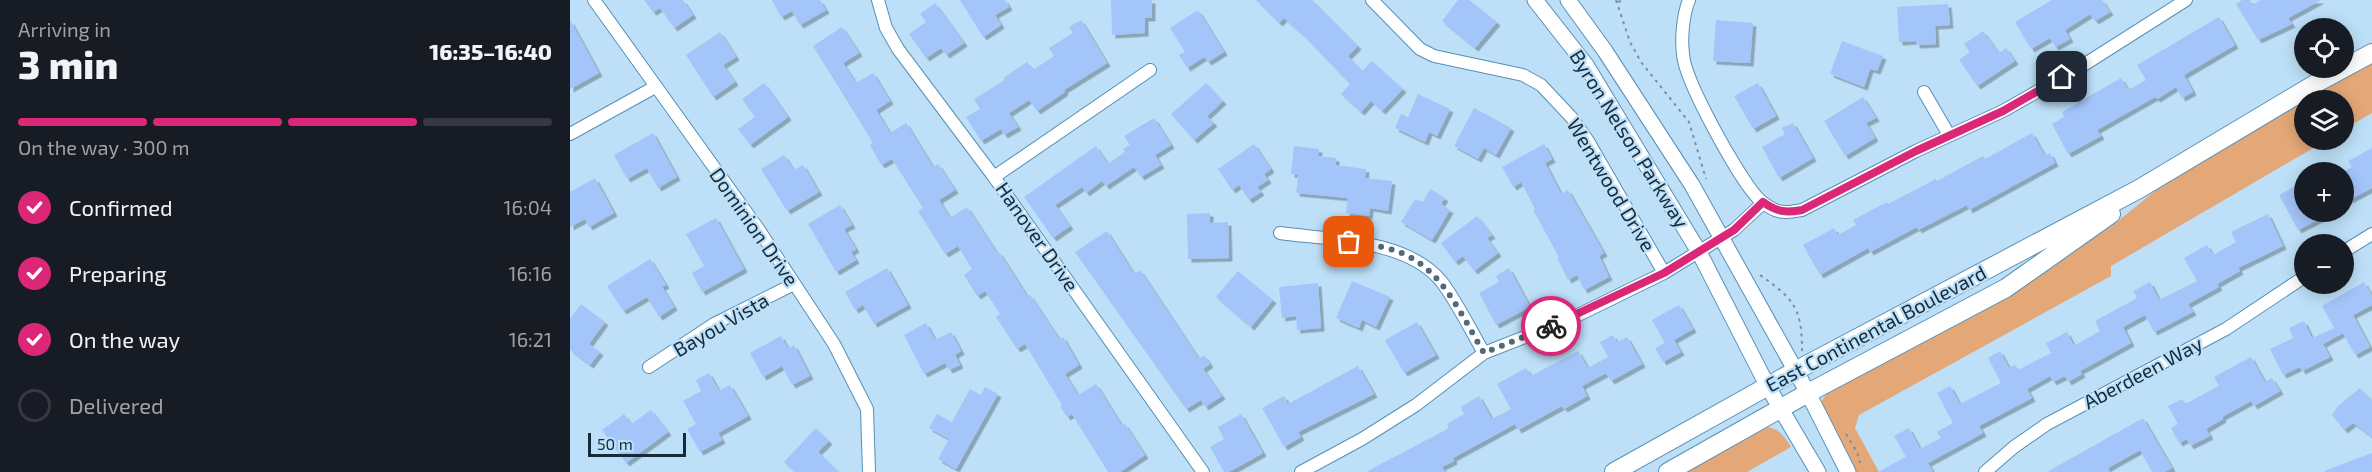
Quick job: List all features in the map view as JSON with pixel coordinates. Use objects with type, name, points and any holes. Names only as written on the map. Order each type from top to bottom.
[{"type":"main road","name":"East Continental Boulevard","points":[[1614,472],[1796,371],[2139,189],[2273,108],[2372,53]]},
{"type":"main road","name":"East Continental Boulevard","points":[[1668,472],[1808,393],[2006,288],[2100,223],[2139,189]]},
{"type":"street","name":"Dominion Drive","points":[[594,0],[759,230],[829,336],[867,409],[869,472]]},
{"type":"street","name":"Hanover Drive","points":[[878,0],[886,28],[898,49],[994,177],[1203,472]]},
{"type":"street","name":"Wentwood Drive","points":[[1372,0],[1420,49],[1450,61],[1523,75],[1541,86],[1572,118],[1588,141],[1664,273]]},
{"type":"street","name":"Byron Nelson Parkway","points":[[1535,0],[1586,65],[1699,252],[1768,387],[1818,472]]},
{"type":"street","name":"Byron Nelson Parkway","points":[[1568,0],[1605,51],[1692,185],[1720,239],[1808,393],[1848,472]]},
{"type":"street","points":[[1689,0],[1686,9],[1683,54],[1686,71],[1699,100],[1746,182],[1763,202],[1785,213],[1802,210],[1949,135],[2003,111],[2082,66],[2186,0]]},
{"type":"street","points":[[994,177],[1150,70]]},
{"type":"street","points":[[570,134],[655,87]]},
{"type":"street","points":[[1924,92],[1949,135]]},
{"type":"street","points":[[1301,472],[1416,405],[1484,353],[1568,320],[1664,273],[1734,230],[1763,202]]},
{"type":"street","points":[[1280,233],[1372,245],[1399,252],[1423,264],[1441,281],[1484,353]]},
{"type":"street","points":[[2354,245],[2372,234]]},
{"type":"street","name":"Bayou Vista","points":[[650,367],[714,324],[794,284]]},
{"type":"street","name":"Aberdeen Way","points":[[1985,472],[2014,447],[2047,424],[2226,329],[2294,284]]},
{"type":"path","points":[[1618,2],[1624,0]]},
{"type":"shaded area","points":[[2372,62],[2372,113],[2354,124],[2354,90],[2321,90],[2343,78],[2354,78],[2354,72]]},
{"type":"shaded area","points":[[2294,105],[2294,150],[2310,150],[2111,266],[2111,276],[1859,415],[1855,428],[1879,472],[1852,472],[1818,406],[1827,393],[1991,305],[2112,226],[2178,172]]},
{"type":"shaded area","points":[[1763,427],[1773,428],[1780,432],[1791,447],[1747,472],[1680,472]]},
{"type":"building","points":[[644,0],[683,0],[693,15],[674,28],[660,8],[653,12]]},
{"type":"building","points":[[772,0],[820,0],[826,10],[800,25],[792,11],[781,17]]},
{"type":"building","points":[[960,0],[1005,0],[1009,7],[995,15],[1001,25],[983,37]]},
{"type":"building","points":[[1111,0],[1152,0],[1152,18],[1145,18],[1145,33],[1112,35]]},
{"type":"building","points":[[1256,0],[1312,0],[1358,46],[1348,56],[1362,71],[1372,61],[1403,89],[1382,111],[1371,101],[1361,112],[1341,94],[1350,84],[1284,18],[1279,23]]},
{"type":"building","points":[[1458,0],[1469,0],[1497,22],[1475,48],[1442,21]]},
{"type":"building","points":[[2052,0],[2102,0],[2110,12],[2095,21],[2090,14],[2065,30],[2070,39],[2055,47],[2050,38],[2031,49],[2015,22]]},
{"type":"building","points":[[2242,0],[2250,0],[2252,5],[2261,0],[2321,0],[2288,18],[2292,24],[2258,40],[2236,4]]},
{"type":"building","points":[[935,3],[964,43],[946,55],[941,48],[926,58],[909,34],[926,22],[920,14]]},
{"type":"building","points":[[1948,4],[1950,25],[1935,26],[1936,44],[1916,45],[1916,41],[1899,42],[1897,7]]},
{"type":"building","points":[[1198,10],[1224,52],[1208,62],[1204,57],[1187,68],[1179,55],[1185,52],[1170,28]]},
{"type":"building","points":[[2219,17],[2235,45],[2184,75],[2193,92],[2182,98],[2176,87],[2157,99],[2155,97],[2097,130],[2101,136],[2068,154],[2052,124],[2064,117],[2062,112],[2121,78],[2128,90],[2146,80],[2137,65]]},
{"type":"building","points":[[570,20],[599,73],[570,89]]},
{"type":"building","points":[[1081,20],[1107,63],[1064,90],[1065,92],[1037,111],[1029,100],[1009,113],[1018,127],[1004,135],[1001,129],[981,141],[966,117],[980,109],[974,99],[1005,80],[1003,78],[1027,62],[1033,70],[1054,56],[1049,48],[1073,33],[1069,27]]},
{"type":"building","points":[[1716,20],[1753,23],[1750,63],[1713,61]]},
{"type":"building","points":[[842,27],[859,53],[843,63],[856,83],[873,73],[890,101],[876,110],[890,133],[906,123],[933,167],[938,164],[955,190],[939,200],[950,218],[967,207],[1027,296],[1030,295],[1059,339],[1063,337],[1079,365],[1065,374],[1078,395],[1096,384],[1122,426],[1125,424],[1145,455],[1120,472],[1108,472],[1072,414],[1067,417],[1025,344],[1017,349],[996,317],[1000,314],[985,291],[977,296],[964,275],[972,269],[958,246],[945,254],[918,211],[923,208],[892,159],[881,165],[870,145],[873,143],[813,46]]},
{"type":"building","points":[[1983,31],[1999,53],[2006,48],[2015,61],[1977,86],[1959,60],[1970,52],[1964,44]]},
{"type":"building","points":[[720,32],[736,57],[723,65],[735,82],[713,97],[686,55]]},
{"type":"building","points":[[1842,41],[1883,56],[1877,71],[1870,69],[1864,87],[1830,74]]},
{"type":"building","points":[[764,83],[788,117],[750,145],[738,129],[755,117],[742,99]]},
{"type":"building","points":[[1206,83],[1223,101],[1207,116],[1214,123],[1194,140],[1171,114]]},
{"type":"building","points":[[1758,83],[1776,116],[1753,129],[1734,96]]},
{"type":"building","points":[[1418,94],[1450,109],[1437,136],[1429,132],[1425,142],[1395,128],[1401,114],[1408,117]]},
{"type":"building","points":[[1863,97],[1876,118],[1866,123],[1875,138],[1845,156],[1824,121]]},
{"type":"building","points":[[1474,108],[1511,128],[1496,155],[1484,148],[1478,159],[1454,146]]},
{"type":"building","points":[[1154,118],[1171,145],[1155,155],[1161,165],[1141,177],[1134,167],[1106,186],[1102,181],[1086,193],[1082,187],[1055,205],[1070,226],[1053,238],[1024,197],[1096,146],[1108,164],[1125,152],[1123,149],[1130,145],[1124,136]]},
{"type":"building","points":[[1793,123],[1813,158],[1779,178],[1762,147],[1785,134],[1782,128]]},
{"type":"building","points":[[653,133],[677,177],[658,188],[647,168],[627,179],[614,155]]},
{"type":"building","points":[[2032,133],[2045,156],[2050,153],[2055,163],[1969,210],[1967,205],[1918,230],[1917,227],[1870,252],[1868,248],[1820,275],[1803,245],[1834,228],[1838,235],[1856,225],[1853,220],[1887,202],[1888,204],[1936,179],[1937,181],[1983,156],[1985,159]]},
{"type":"building","points":[[1254,144],[1271,169],[1264,174],[1268,180],[1257,187],[1261,192],[1249,200],[1239,185],[1232,190],[1218,169]]},
{"type":"building","points":[[1544,144],[1552,159],[1545,163],[1561,194],[1568,190],[1604,253],[1599,256],[1609,277],[1584,290],[1577,275],[1568,280],[1557,258],[1559,257],[1533,210],[1535,209],[1521,182],[1513,187],[1502,167]]},
{"type":"building","points":[[1294,146],[1319,149],[1318,156],[1336,158],[1336,165],[1366,169],[1365,178],[1392,181],[1388,211],[1370,208],[1369,216],[1346,213],[1348,198],[1296,193],[1298,175],[1291,174]]},
{"type":"building","points":[[2372,148],[2372,188],[2354,197],[2354,162],[2348,161]]},
{"type":"building","points":[[784,155],[794,170],[803,165],[819,192],[787,211],[761,169]]},
{"type":"building","points":[[595,178],[614,213],[589,227],[585,219],[570,227],[570,192]]},
{"type":"building","points":[[2294,187],[2294,222],[2314,222],[2298,230],[2279,195]]},
{"type":"building","points":[[1430,189],[1445,198],[1441,204],[1450,210],[1432,240],[1401,222],[1415,199],[1423,202]]},
{"type":"building","points":[[840,205],[852,225],[844,229],[856,249],[851,252],[856,260],[836,272],[808,224]]},
{"type":"building","points":[[1210,213],[1210,223],[1228,222],[1229,258],[1188,259],[1187,214]]},
{"type":"building","points":[[2268,214],[2283,246],[2238,268],[2240,271],[2217,284],[2219,287],[2188,304],[2193,312],[2154,332],[2145,315],[2123,327],[2131,343],[2080,371],[2082,374],[2068,382],[2065,376],[2053,382],[2050,376],[2027,389],[2032,398],[1979,426],[1983,433],[1928,463],[1933,472],[1878,472],[1906,457],[1894,436],[1909,428],[1920,449],[1941,438],[1937,432],[1953,423],[1937,393],[1950,386],[1960,404],[2001,383],[1988,358],[2000,351],[2009,368],[2015,365],[2018,370],[2051,353],[2046,343],[2067,332],[2074,346],[2100,331],[2095,321],[2137,298],[2133,291],[2150,282],[2159,300],[2197,281],[2184,258],[2207,245],[2213,255],[2236,242],[2231,232]]},
{"type":"building","points":[[1477,216],[1492,235],[1487,238],[1498,253],[1474,271],[1463,256],[1455,262],[1441,243]]},
{"type":"building","points":[[716,218],[744,269],[702,292],[692,273],[704,266],[686,234]]},
{"type":"building","points":[[1107,231],[1134,274],[1140,270],[1199,359],[1204,355],[1210,364],[1203,369],[1222,396],[1205,407],[1201,400],[1186,409],[1075,252]]},
{"type":"building","points":[[650,259],[666,285],[662,287],[674,307],[659,317],[647,297],[623,311],[607,286]]},
{"type":"building","points":[[887,268],[908,305],[874,324],[863,305],[855,310],[845,292]]},
{"type":"building","points":[[1509,268],[1530,307],[1496,325],[1479,293],[1499,282],[1496,276]]},
{"type":"building","points":[[1238,271],[1273,300],[1251,327],[1216,297]]},
{"type":"building","points":[[1352,281],[1390,297],[1376,327],[1362,320],[1359,328],[1336,318]]},
{"type":"building","points":[[2364,282],[2372,296],[2372,305],[2353,315],[2370,347],[2355,355],[2343,333],[2323,344],[2330,357],[2302,371],[2300,367],[2283,375],[2270,349],[2293,338],[2289,328],[2304,321],[2312,338],[2334,328],[2322,306],[2343,294],[2354,294],[2354,288]]},
{"type":"building","points":[[1318,283],[1321,328],[1297,330],[1296,316],[1282,318],[1279,287]]},
{"type":"building","points":[[581,304],[605,322],[589,344],[600,352],[590,365],[570,350],[570,319]]},
{"type":"building","points":[[1679,305],[1693,329],[1674,340],[1681,352],[1663,362],[1655,348],[1665,343],[1652,320]]},
{"type":"building","points":[[1417,322],[1436,355],[1404,373],[1385,340]]},
{"type":"building","points":[[926,323],[935,340],[951,332],[961,351],[955,355],[960,365],[949,370],[945,363],[924,374],[904,335]]},
{"type":"building","points":[[1613,335],[1617,342],[1627,337],[1642,364],[1611,381],[1606,373],[1582,386],[1587,396],[1564,409],[1562,406],[1518,430],[1515,424],[1453,458],[1454,461],[1442,467],[1445,472],[1366,472],[1449,428],[1447,424],[1464,414],[1461,407],[1479,396],[1492,419],[1511,409],[1497,384],[1526,368],[1531,376],[1578,351],[1588,368],[1608,357],[1600,342]]},
{"type":"building","points":[[781,336],[788,349],[794,345],[810,376],[792,385],[782,366],[763,377],[750,353]]},
{"type":"building","points":[[2251,357],[2265,382],[2272,378],[2280,391],[2254,406],[2251,401],[2222,417],[2223,419],[2206,429],[2210,436],[2190,446],[2187,439],[2179,443],[2171,428],[2178,424],[2168,406],[2182,399],[2185,404],[2219,386],[2214,377]]},
{"type":"building","points":[[1358,366],[1374,394],[1298,432],[1301,437],[1284,447],[1262,408],[1284,396],[1288,404]]},
{"type":"building","points":[[709,373],[719,391],[730,385],[748,416],[718,433],[722,440],[700,452],[687,429],[696,424],[683,401],[701,391],[696,380]]},
{"type":"building","points":[[985,387],[998,394],[956,469],[938,459],[949,439],[929,428],[937,414],[952,422],[970,389],[981,395]]},
{"type":"building","points":[[2360,388],[2372,400],[2372,437],[2353,423],[2344,430],[2332,415],[2338,406]]},
{"type":"building","points":[[651,410],[668,432],[626,463],[602,430],[624,414],[631,424]]},
{"type":"building","points":[[1241,414],[1263,453],[1229,472],[1224,472],[1210,447],[1224,439],[1218,427]]},
{"type":"building","points":[[2143,418],[2172,468],[2165,472],[2152,472],[2140,450],[2108,468],[2110,472],[2047,472]]},
{"type":"building","points":[[816,428],[829,441],[818,452],[839,472],[795,472],[784,462]]},
{"type":"building","points":[[2372,453],[2372,472],[2324,471]]},
{"type":"way so far","points":[[1349,242],[1399,252],[1423,264],[1441,281],[1484,353],[1551,326]]},
{"type":"route","points":[[1551,326],[1664,273],[1734,230],[1763,202],[1785,213],[1802,210],[1916,151],[2003,111],[2062,77]]}]
